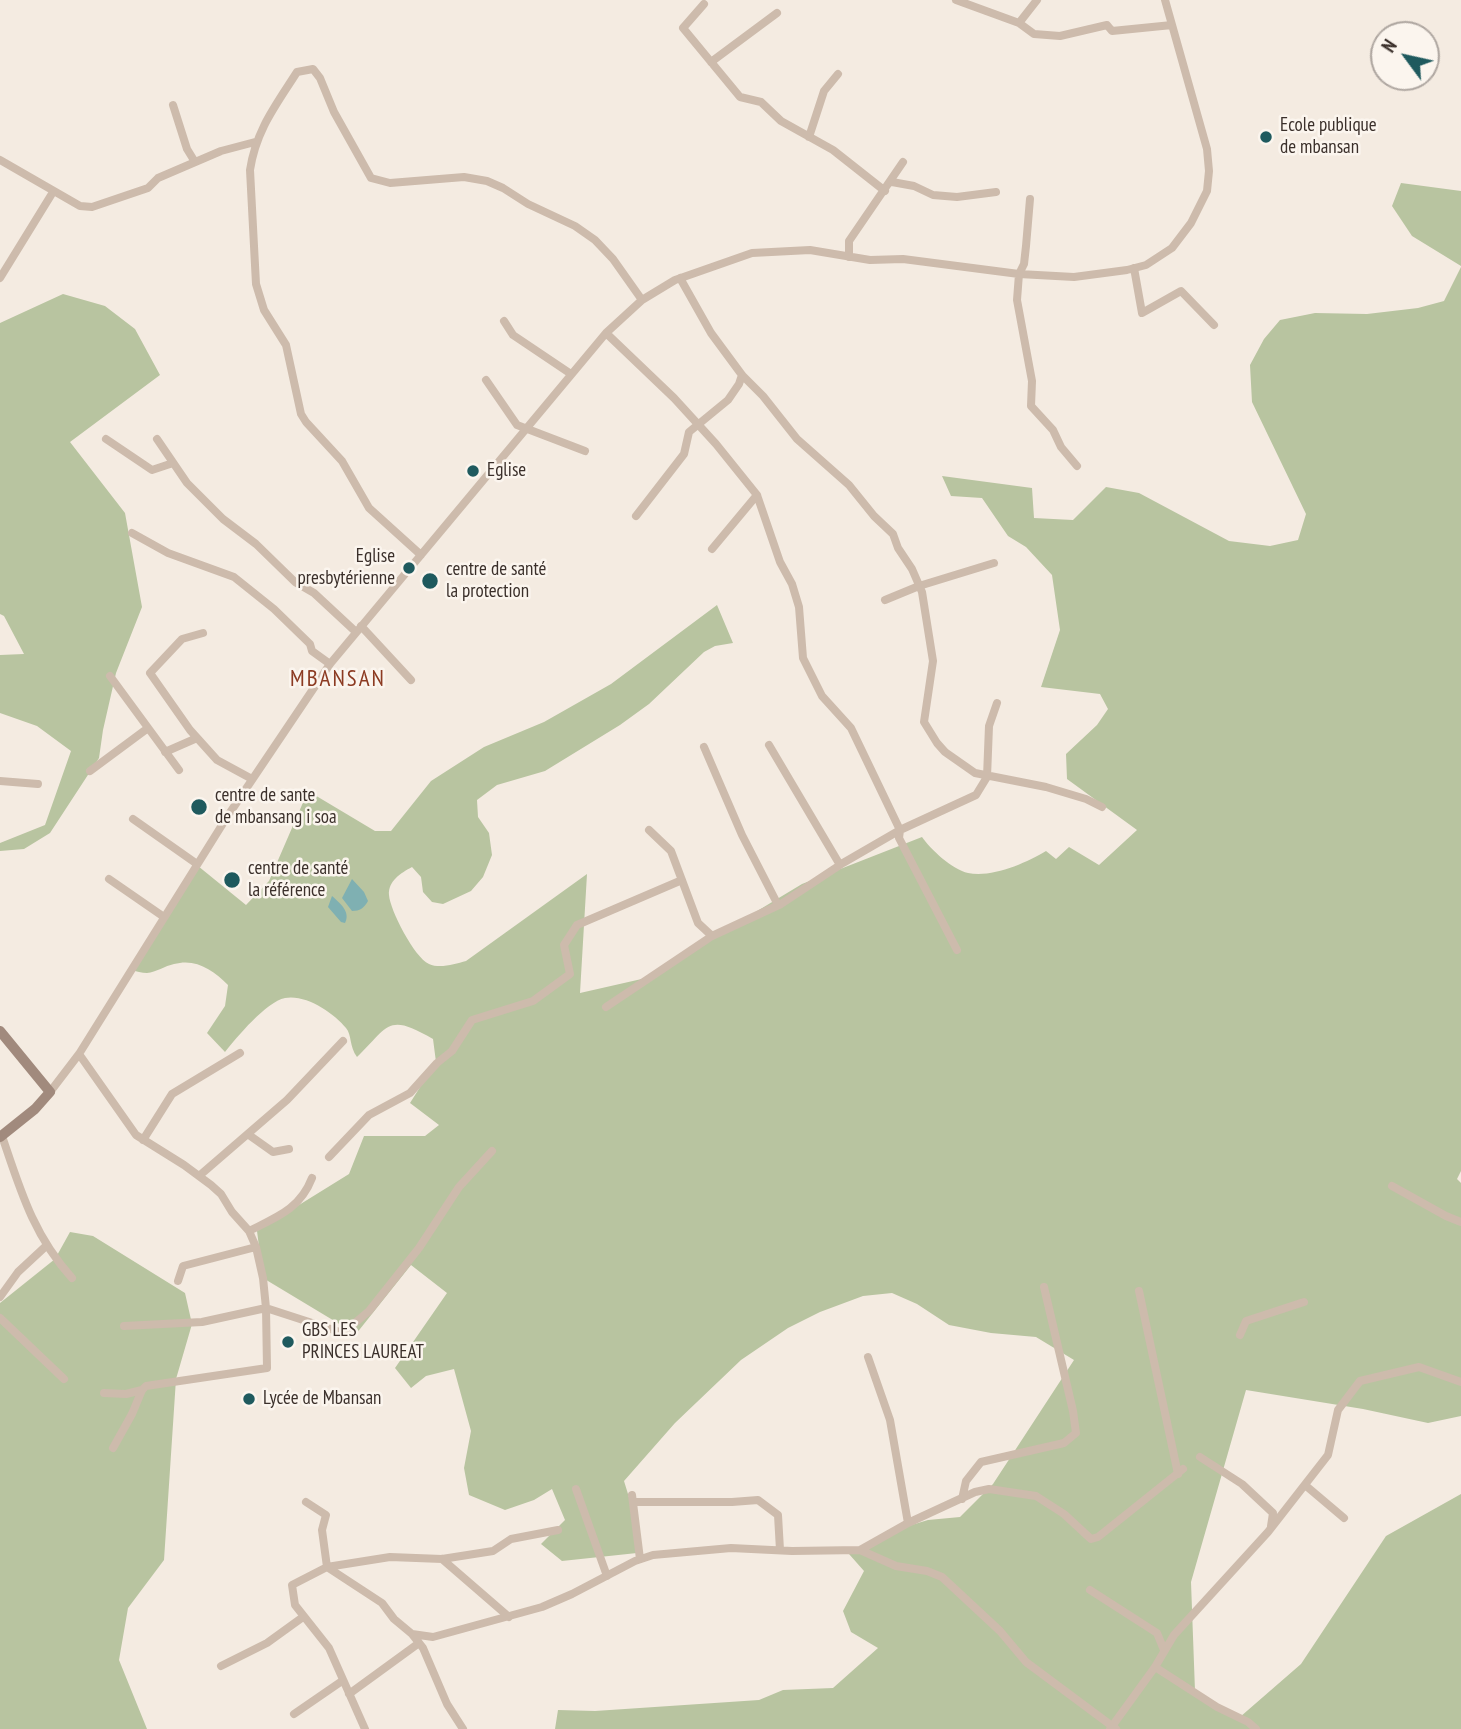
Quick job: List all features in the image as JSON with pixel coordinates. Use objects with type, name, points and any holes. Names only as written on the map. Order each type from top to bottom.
[{"type":"street","points":[[956,0],[1019,23],[1034,34],[1060,36],[1107,25],[1112,31],[1172,24]]},
{"type":"street","points":[[1019,23],[1037,0]]},
{"type":"street","points":[[72,1278],[46,1246],[24,1198],[1,1136],[35,1109],[79,1054],[197,864],[330,664],[606,333],[642,300],[680,278],[752,253],[810,250],[870,260],[903,259],[1019,274],[1074,277],[1146,265],[1172,247],[1191,223],[1207,191],[1207,149],[1165,0]]},
{"type":"street","points":[[704,4],[683,28],[740,97],[761,102],[781,121],[833,150],[885,191]]},
{"type":"street","points":[[711,62],[777,13]]},
{"type":"street","points":[[421,555],[369,508],[342,461],[301,414],[286,345],[264,310],[256,284],[250,170],[255,142],[297,72],[313,69],[320,78],[334,112],[371,178],[390,183],[464,177],[495,184],[528,204],[576,226],[595,240],[613,258],[642,300]]},
{"type":"street","points":[[809,137],[824,91],[838,74]]},
{"type":"street","points":[[173,105],[187,149],[195,162]]},
{"type":"street","points":[[0,160],[80,206],[92,207],[148,188],[158,178],[221,151],[255,142]]},
{"type":"street","points":[[849,257],[849,241],[892,182],[903,162]]},
{"type":"street","points":[[892,182],[914,186],[933,195],[957,197],[996,192]]},
{"type":"street","points":[[0,278],[53,192]]},
{"type":"street","points":[[1030,199],[1024,264],[1019,274],[1017,300],[1032,381],[1031,406],[1053,430],[1060,447],[1077,466]]},
{"type":"street","points":[[1134,268],[1142,313],[1181,291],[1214,325]]},
{"type":"street","points":[[680,278],[711,333],[742,375],[763,396],[797,439],[849,485],[874,516],[893,534],[919,586],[933,661],[924,722],[945,752],[975,773],[1046,787],[1086,799],[1102,807]]},
{"type":"street","points":[[504,321],[513,335],[571,374]]},
{"type":"street","points":[[606,333],[674,398],[757,495],[799,607],[803,658],[822,696],[851,728],[900,830],[900,838],[957,950]]},
{"type":"street","points":[[636,516],[684,454],[689,432],[728,400],[742,375]]},
{"type":"street","points":[[486,380],[517,425],[585,451]]},
{"type":"street","points":[[106,439],[152,470],[173,463]]},
{"type":"street","points":[[157,439],[187,483],[223,519],[256,544],[295,582],[314,593],[358,629],[411,680]]},
{"type":"street","points":[[712,549],[757,495]]},
{"type":"street","points":[[132,533],[168,552],[234,578],[274,609],[310,644],[312,651],[330,664]]},
{"type":"street","points":[[885,600],[919,586],[994,564]]},
{"type":"street","points":[[203,634],[182,639],[150,673],[197,738],[217,760],[252,779]]},
{"type":"street","points":[[110,676],[179,770]]},
{"type":"street","points":[[606,1007],[712,936],[778,905],[840,864],[900,830],[976,795],[987,777],[989,726],[997,703]]},
{"type":"street","points":[[90,771],[148,728]]},
{"type":"street","points":[[165,752],[197,738]]},
{"type":"street","points":[[769,745],[840,864]]},
{"type":"street","points":[[704,747],[742,835],[778,905]]},
{"type":"street","points":[[0,781],[38,784]]},
{"type":"street","points":[[133,819],[197,864]]},
{"type":"street","points":[[649,830],[671,851],[698,923],[712,936]]},
{"type":"street","points":[[109,879],[164,917]]},
{"type":"street","points":[[329,1157],[369,1115],[410,1093],[437,1063],[452,1052],[472,1020],[533,1001],[570,974],[564,945],[577,925],[682,880]]},
{"type":"street","points":[[0,1032],[50,1092]]},
{"type":"street","points":[[199,1176],[287,1100],[343,1041]]},
{"type":"street","points":[[142,1140],[172,1094],[240,1053]]},
{"type":"street","points":[[79,1054],[128,1125],[142,1140],[199,1176],[220,1194],[249,1231],[261,1264],[266,1308],[267,1367],[152,1384],[127,1394],[104,1393]]},
{"type":"street","points":[[249,1135],[273,1152],[289,1149]]},
{"type":"street","points":[[124,1326],[202,1322],[266,1308],[343,1333],[369,1311],[419,1248],[459,1187],[492,1151]]},
{"type":"street","points":[[249,1231],[284,1214],[299,1202],[312,1178]]},
{"type":"street","points":[[1392,1186],[1461,1222]]},
{"type":"street","points":[[0,1297],[18,1272],[46,1246]]},
{"type":"street","points":[[178,1281],[183,1266],[256,1247]]},
{"type":"street","points":[[962,1499],[966,1481],[981,1462],[1064,1443],[1076,1433],[1044,1287]]},
{"type":"street","points":[[860,1550],[908,1523],[975,1492],[989,1489],[1036,1496],[1064,1514],[1091,1539],[1098,1537],[1181,1471],[1139,1291]]},
{"type":"street","points":[[1240,1335],[1246,1321],[1304,1302]]},
{"type":"street","points":[[0,1318],[64,1379]]},
{"type":"street","points":[[869,1357],[890,1420],[908,1523]]},
{"type":"street","points":[[412,1634],[433,1637],[542,1607],[640,1559],[670,1553],[731,1548],[860,1550],[896,1566],[927,1571],[942,1577],[1000,1631],[1026,1662],[1113,1728],[1174,1635],[1271,1528],[1328,1455],[1338,1410],[1360,1381],[1419,1367],[1461,1382]]},
{"type":"street","points":[[113,1448],[142,1390]]},
{"type":"street","points":[[1200,1457],[1242,1484],[1273,1513],[1271,1528]]},
{"type":"street","points":[[1305,1485],[1344,1518]]},
{"type":"street","points":[[576,1489],[607,1576]]},
{"type":"street","points":[[640,1559],[632,1499],[732,1502],[758,1500],[778,1515],[780,1550]]},
{"type":"street","points":[[306,1503],[326,1515],[322,1530],[327,1567],[382,1603],[394,1619],[412,1634],[419,1643],[447,1704],[463,1729]]},
{"type":"street","points":[[365,1729],[329,1648],[295,1605],[292,1585],[327,1567],[390,1557],[442,1559],[493,1551],[511,1539],[558,1530]]},
{"type":"street","points":[[442,1559],[509,1617]]},
{"type":"street","points":[[1090,1590],[1157,1633],[1164,1650]]},
{"type":"street","points":[[221,1666],[267,1643],[303,1617]]},
{"type":"street","points":[[349,1694],[419,1643]]},
{"type":"street","points":[[1155,1667],[1256,1729]]},
{"type":"street","points":[[294,1714],[342,1681]]},
{"type":"green space","points":[[1401,183],[1461,191],[1461,266],[1412,236],[1392,206]]},
{"type":"green space","points":[[1461,267],[1461,1171],[1457,1179],[1461,1183],[1461,1416],[1428,1423],[1363,1409],[1246,1390],[1191,1582],[1195,1691],[1240,1717],[1301,1664],[1386,1536],[1461,1494],[1461,1729],[555,1729],[558,1710],[595,1711],[759,1700],[783,1690],[833,1688],[878,1648],[851,1632],[843,1611],[864,1571],[849,1554],[885,1533],[928,1520],[960,1517],[993,1484],[1074,1360],[1036,1337],[991,1333],[949,1325],[917,1304],[892,1293],[863,1296],[820,1312],[788,1328],[741,1360],[675,1423],[624,1481],[636,1520],[637,1553],[562,1561],[541,1544],[565,1520],[552,1489],[534,1500],[505,1510],[469,1495],[464,1468],[471,1431],[454,1369],[426,1376],[411,1388],[395,1368],[447,1293],[411,1265],[356,1334],[263,1278],[257,1231],[349,1174],[364,1136],[425,1136],[439,1125],[410,1103],[436,1062],[433,1039],[406,1026],[390,1026],[357,1057],[348,1031],[334,1016],[302,999],[285,998],[261,1013],[225,1052],[207,1033],[225,1006],[228,985],[210,970],[197,964],[174,964],[147,973],[131,970],[198,866],[246,905],[269,881],[308,791],[375,831],[391,831],[431,781],[484,747],[544,722],[611,684],[717,605],[733,643],[715,646],[704,652],[649,704],[545,771],[497,785],[477,800],[478,817],[489,833],[492,855],[483,877],[471,891],[443,904],[432,902],[423,892],[421,877],[412,867],[393,882],[389,890],[390,902],[410,943],[423,960],[438,966],[466,961],[587,874],[580,993],[646,978],[802,884],[922,837],[942,858],[968,873],[998,871],[1019,865],[1046,851],[1056,859],[1069,847],[1099,865],[1137,830],[1067,779],[1066,754],[1097,725],[1108,709],[1100,694],[1041,687],[1060,630],[1052,575],[1026,547],[1008,536],[982,498],[951,496],[942,476],[1032,488],[1034,518],[1073,520],[1106,487],[1139,493],[1229,541],[1270,546],[1298,540],[1306,514],[1252,402],[1250,365],[1264,339],[1280,320],[1315,313],[1367,314],[1418,308],[1444,301]]},
{"type":"green space","points":[[63,294],[105,306],[135,329],[160,375],[70,442],[125,513],[142,607],[116,673],[99,758],[50,833],[24,849],[0,851],[0,843],[45,825],[71,751],[37,726],[0,713],[0,655],[24,654],[4,616],[0,614],[0,323]]},
{"type":"green space","points":[[70,1232],[93,1236],[185,1293],[192,1324],[176,1379],[164,1560],[128,1608],[119,1660],[147,1729],[0,1729],[0,1303],[55,1259]]},
{"type":"water","points":[[352,879],[368,901],[362,909],[352,911],[342,898]]},
{"type":"water","points":[[332,896],[346,911],[345,923],[328,907]]},
{"type":"place","name":"Ecole publique de mbansan","points":[[1266,137]]},
{"type":"place","name":"Eglise","points":[[473,471]]},
{"type":"place","name":"Eglise presbytérienne","points":[[409,568]]},
{"type":"place","name":"centre de santé la protection","points":[[430,581]]},
{"type":"place","name":"centre de sante de mbansang i soa","points":[[199,807]]},
{"type":"place","name":"centre de santé la référence","points":[[232,880]]},
{"type":"place","name":"GBS LES PRINCES LAUREAT","points":[[288,1342]]},
{"type":"place","name":"Lycée de Mbansan","points":[[249,1399]]},
{"type":"district","name":"MBANSAN","points":[[338,679]]}]
